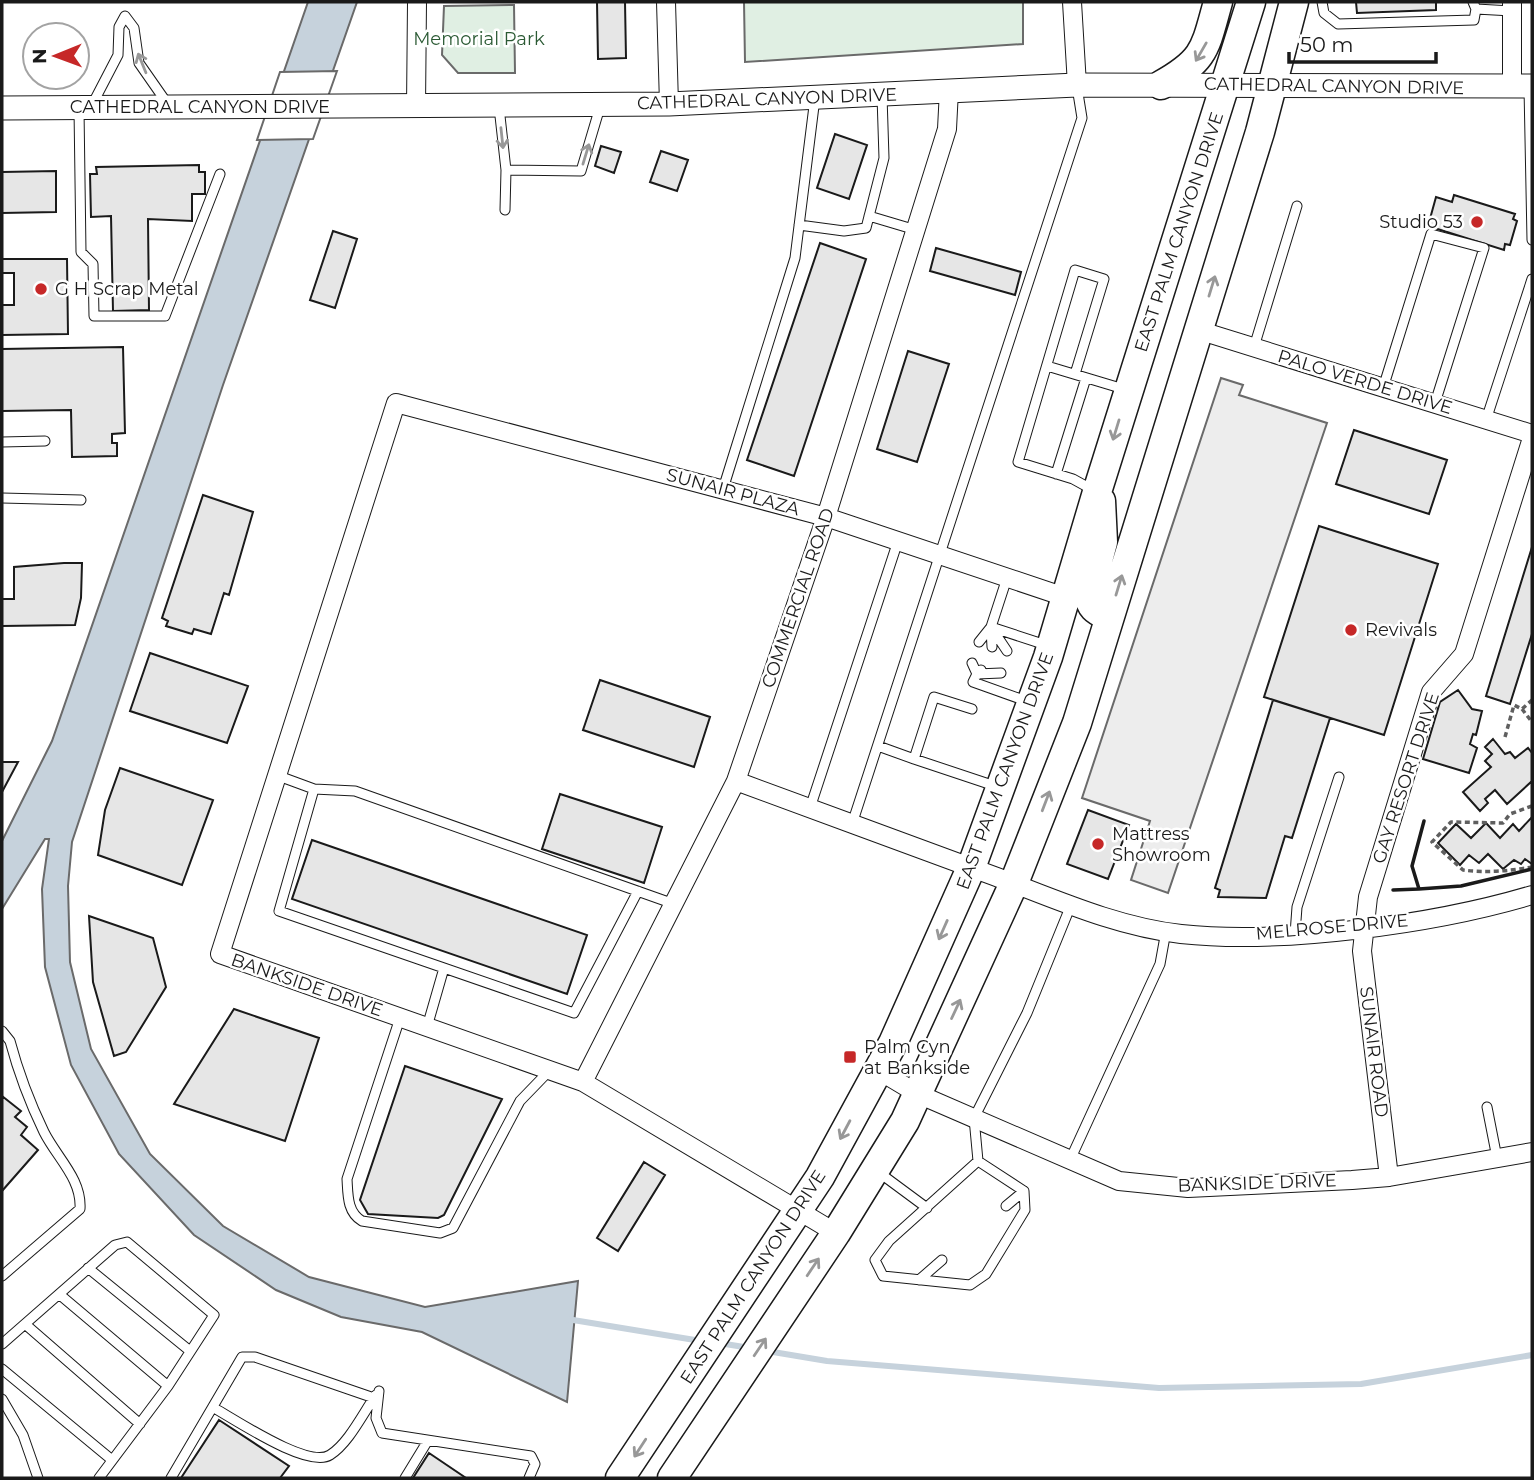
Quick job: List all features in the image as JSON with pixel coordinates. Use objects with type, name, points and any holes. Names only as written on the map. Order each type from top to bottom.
[{"type":"main road","points":[[1161,85],[1187,71],[1201,57],[1219,2]]},
{"type":"main road","name":"EAST PALM CANYON DRIVE","points":[[620,1478],[799,1211],[893,1043],[971,868],[1051,646],[1128,390],[1251,2]]},
{"type":"main road","points":[[672,1478],[836,1233],[875,1170],[918,1094],[1014,883],[1077,723],[1273,87],[1294,2]]},
{"type":"main road","points":[[1097,492],[1103,507],[1103,542],[1089,594],[1094,610],[1109,617]]},
{"type":"street","points":[[416,107],[417,2]]},
{"type":"street","points":[[666,2],[669,104]]},
{"type":"street","points":[[1072,2],[1077,85]]},
{"type":"street","points":[[1512,6],[1525,86]]},
{"type":"street","name":"CATHEDRAL CANYON DRIVE","points":[[2,108],[669,104],[1077,85],[1525,86]]},
{"type":"street","name":"COMMERCIAL ROAD","points":[[583,1082],[736,781],[826,517],[916,230],[947,129],[949,90]]},
{"type":"street","name":"PALO VERDE DRIVE","points":[[1198,330],[1435,403],[1532,436]]},
{"type":"street","name":"SUNAIR PLAZA","points":[[396,403],[826,517],[1065,597]]},
{"type":"street","name":"BANKSIDE DRIVE","points":[[396,403],[220,954],[583,1082],[836,1233]]},
{"type":"street","name":"GAY RESORT DRIVE","points":[[1362,927],[1368,897],[1431,692],[1464,654],[1532,436]]},
{"type":"street","name":"MELROSE DRIVE","points":[[736,781],[1103,917],[1181,934],[1295,934],[1362,927],[1488,908],[1532,895]]},
{"type":"street","name":"SUNAIR ROAD","points":[[1362,927],[1362,951],[1389,1177]]},
{"type":"street","name":"BANKSIDE DRIVE","points":[[878,1070],[918,1094],[1119,1181],[1188,1188],[1389,1177],[1532,1152]]},
{"type":"lane","points":[[1322,2],[1324,13],[1338,24],[1474,20],[1475,6],[1512,6]]},
{"type":"lane","points":[[169,106],[139,63],[134,28],[125,16],[119,26],[118,55],[85,107],[81,252],[93,264],[94,316],[165,316],[220,174]]},
{"type":"lane","points":[[852,824],[942,556],[1082,118],[1077,85]]},
{"type":"lane","points":[[1525,86],[1532,240]]},
{"type":"lane","points":[[799,225],[859,230],[866,228],[884,158],[881,94]]},
{"type":"lane","points":[[723,489],[796,258],[815,97]]},
{"type":"lane","points":[[506,170],[581,171],[601,105]]},
{"type":"lane","points":[[499,106],[506,170],[505,210]]},
{"type":"lane","points":[[1254,347],[1297,206]]},
{"type":"lane","points":[[869,216],[916,230]]},
{"type":"lane","points":[[1383,388],[1431,234],[1484,248],[1435,403]]},
{"type":"lane","points":[[1075,374],[1104,279],[1075,270],[1018,462],[1056,474],[1097,492]]},
{"type":"lane","points":[[1486,420],[1532,279]]},
{"type":"lane","points":[[1047,366],[1128,390]]},
{"type":"lane","points":[[1056,474],[1086,378]]},
{"type":"lane","points":[[2,442],[45,441]]},
{"type":"lane","points":[[2,498],[81,500]]},
{"type":"lane","points":[[810,808],[898,541]]},
{"type":"lane","points":[[979,642],[991,627],[1007,578]]},
{"type":"lane","points":[[991,627],[1051,646]]},
{"type":"lane","points":[[991,627],[992,647]]},
{"type":"lane","points":[[991,627],[1007,651]]},
{"type":"lane","points":[[972,663],[976,674]]},
{"type":"lane","points":[[986,668],[976,674],[973,682],[1032,702]]},
{"type":"lane","points":[[976,674],[1001,673]]},
{"type":"lane","points":[[914,759],[934,697],[972,709]]},
{"type":"lane","points":[[878,746],[1000,788]]},
{"type":"lane","points":[[276,775],[314,789],[355,791],[674,904]]},
{"type":"lane","points":[[1295,934],[1297,907],[1339,777]]},
{"type":"lane","points":[[314,789],[279,911],[574,1013],[638,891]]},
{"type":"lane","points":[[978,1161],[974,1118],[1027,1013],[1071,905]]},
{"type":"lane","points":[[1070,1160],[1160,964],[1166,931]]},
{"type":"lane","points":[[427,1027],[444,968]]},
{"type":"lane","points":[[400,1018],[347,1179],[351,1209],[354,1216],[362,1222],[440,1233],[453,1227],[520,1101],[550,1070]]},
{"type":"lane","points":[[2,1031],[10,1041],[45,1132],[78,1186],[80,1201],[80,1209],[2,1276]]},
{"type":"lane","points":[[1487,1107],[1497,1158]]},
{"type":"lane","points":[[978,1161],[1024,1191]]},
{"type":"lane","points":[[978,1161],[890,1241],[875,1260],[883,1276],[970,1285],[986,1274],[1025,1210],[1024,1191]]},
{"type":"lane","points":[[875,1170],[927,1208]]},
{"type":"lane","points":[[1006,1206],[1024,1191]]},
{"type":"lane","points":[[2,1344],[115,1245],[127,1242],[214,1315],[168,1386],[99,1478]]},
{"type":"lane","points":[[919,1280],[943,1260]]},
{"type":"lane","points":[[88,1268],[190,1351]]},
{"type":"lane","points":[[59,1294],[168,1386]]},
{"type":"lane","points":[[25,1324],[140,1424]]},
{"type":"lane","points":[[171,1478],[242,1357],[246,1356],[374,1398]]},
{"type":"lane","points":[[2,1369],[112,1460]]},
{"type":"lane","points":[[214,1408],[303,1456],[323,1458],[331,1455],[345,1439],[379,1391],[376,1418],[382,1433],[531,1456],[535,1464],[528,1478]]},
{"type":"lane","points":[[2,1399],[23,1435],[38,1478]]},
{"type":"lane","points":[[405,1478],[427,1442]]},
{"type":"path","points":[[1522,709],[1532,700]]},
{"type":"path","points":[[1505,737],[1514,705],[1522,709],[1532,722]]},
{"type":"path","points":[[1532,806],[1510,814],[1503,823],[1451,822],[1432,842],[1463,870],[1491,869],[1503,873],[1532,867]]},
{"type":"green space","points":[[744,2],[1023,2],[1023,44],[745,62]]},
{"type":"green space","name":"Memorial Park","points":[[514,5],[515,73],[458,73],[442,55],[444,6]]},
{"type":"shaded area","points":[[308,2],[357,2],[223,385],[72,842],[68,886],[70,962],[91,1049],[150,1154],[223,1226],[309,1277],[425,1307],[578,1281],[567,1402],[422,1332],[341,1317],[276,1290],[194,1235],[119,1154],[71,1065],[45,967],[42,889],[49,839],[45,839],[2,909],[2,841],[52,741]]},
{"type":"shaded area","points":[[1221,378],[1243,385],[1239,395],[1327,423],[1168,893],[1131,880],[1150,821],[1082,798]]},
{"type":"pier","points":[[337,71],[313,139],[257,140],[280,72]]},
{"type":"building","points":[[597,2],[625,2],[626,58],[598,59]]},
{"type":"building","points":[[1356,2],[1436,2],[1436,10],[1357,13]]},
{"type":"building","points":[[835,134],[867,145],[849,199],[817,188]]},
{"type":"building","points":[[601,146],[621,152],[614,173],[595,166]]},
{"type":"building","points":[[661,151],[688,160],[677,191],[650,182]]},
{"type":"building","points":[[199,165],[199,172],[205,172],[205,194],[192,194],[192,221],[148,219],[149,310],[113,311],[111,216],[91,217],[90,174],[97,174],[96,167]]},
{"type":"building","points":[[56,171],[56,212],[2,213],[2,172]]},
{"type":"building","points":[[1454,195],[1515,214],[1513,219],[1517,221],[1510,245],[1505,244],[1504,250],[1428,226],[1436,197],[1452,202]]},
{"type":"building","points":[[333,231],[357,239],[335,308],[310,300]]},
{"type":"building","points":[[820,243],[866,259],[794,476],[747,460]]},
{"type":"building","points":[[936,248],[1021,272],[1015,295],[930,271]]},
{"type":"building","name":"G H Scrap Metal","points":[[2,259],[67,259],[68,334],[2,335],[2,305],[14,305],[14,273],[2,273]]},
{"type":"building","points":[[123,347],[125,433],[112,434],[112,443],[117,443],[117,456],[72,457],[71,410],[2,411],[2,349]]},
{"type":"building","points":[[908,351],[949,364],[917,462],[877,449]]},
{"type":"building","points":[[1354,430],[1447,460],[1429,514],[1336,484]]},
{"type":"building","points":[[203,495],[253,512],[229,595],[224,593],[211,634],[194,629],[192,634],[166,626],[168,621],[162,618]]},
{"type":"building","name":"Revivals","points":[[1319,526],[1438,564],[1384,735],[1264,697]]},
{"type":"building","points":[[1532,547],[1532,634],[1510,704],[1486,696]]},
{"type":"building","points":[[82,563],[81,598],[75,625],[2,626],[2,599],[14,599],[14,567]]},
{"type":"building","points":[[150,653],[248,686],[227,743],[130,711]]},
{"type":"building","points":[[600,680],[710,717],[694,767],[583,730]]},
{"type":"building","points":[[1458,690],[1472,709],[1482,711],[1476,735],[1473,734],[1470,744],[1477,748],[1469,773],[1423,759],[1440,702]]},
{"type":"building","points":[[1273,700],[1330,718],[1292,838],[1285,836],[1266,898],[1218,897],[1220,890],[1215,888]]},
{"type":"building","points":[[1493,739],[1505,754],[1510,752],[1515,758],[1528,748],[1532,753],[1532,784],[1531,782],[1507,804],[1495,790],[1485,799],[1488,803],[1480,811],[1463,792],[1491,767],[1485,761],[1492,754],[1485,747]]},
{"type":"building","points":[[2,762],[18,762],[2,792]]},
{"type":"building","points":[[120,768],[213,800],[182,885],[98,855],[105,810]]},
{"type":"building","points":[[560,794],[662,827],[644,883],[542,849]]},
{"type":"building","name":"Mattress Showroom","points":[[1088,810],[1129,825],[1108,879],[1067,864]]},
{"type":"building","points":[[1532,817],[1532,864],[1525,859],[1521,864],[1514,860],[1503,869],[1488,854],[1479,863],[1469,855],[1460,865],[1438,843],[1456,824],[1471,838],[1486,823],[1500,838],[1513,824],[1519,831]]},
{"type":"building","points":[[312,840],[587,935],[567,994],[292,899]]},
{"type":"building","points":[[89,916],[153,938],[166,987],[126,1052],[114,1056],[93,982]]},
{"type":"building","points":[[234,1009],[319,1038],[285,1141],[174,1104]]},
{"type":"building","points":[[405,1066],[502,1099],[444,1215],[438,1218],[368,1214],[360,1200]]},
{"type":"building","points":[[2,1096],[21,1111],[15,1117],[27,1127],[21,1135],[38,1150],[2,1191]]},
{"type":"building","points":[[644,1162],[665,1175],[618,1251],[597,1238]]},
{"type":"building","points":[[219,1420],[289,1466],[280,1478],[181,1478]]},
{"type":"building","points":[[429,1453],[466,1478],[413,1478]]},
{"type":"waterway","points":[[567,1319],[701,1341]]},
{"type":"waterway","points":[[719,1343],[750,1348]]},
{"type":"waterway","points":[[767,1351],[827,1361],[1159,1388],[1361,1384],[1532,1355]]},
{"type":"wall","points":[[1424,821],[1412,866],[1419,889],[1461,886],[1532,869]]},
{"type":"wall","points":[[1393,890],[1419,889]]},
{"type":"place","name":"Studio 53","points":[[1477,222]]},
{"type":"place","name":"G H Scrap Metal","points":[[41,289]]},
{"type":"place","name":"Revivals","points":[[1351,630]]},
{"type":"place","name":"Mattress Showroom","points":[[1098,844]]},
{"type":"place","name":"Palm Cyn at Bankside","points":[[850,1057]]}]
